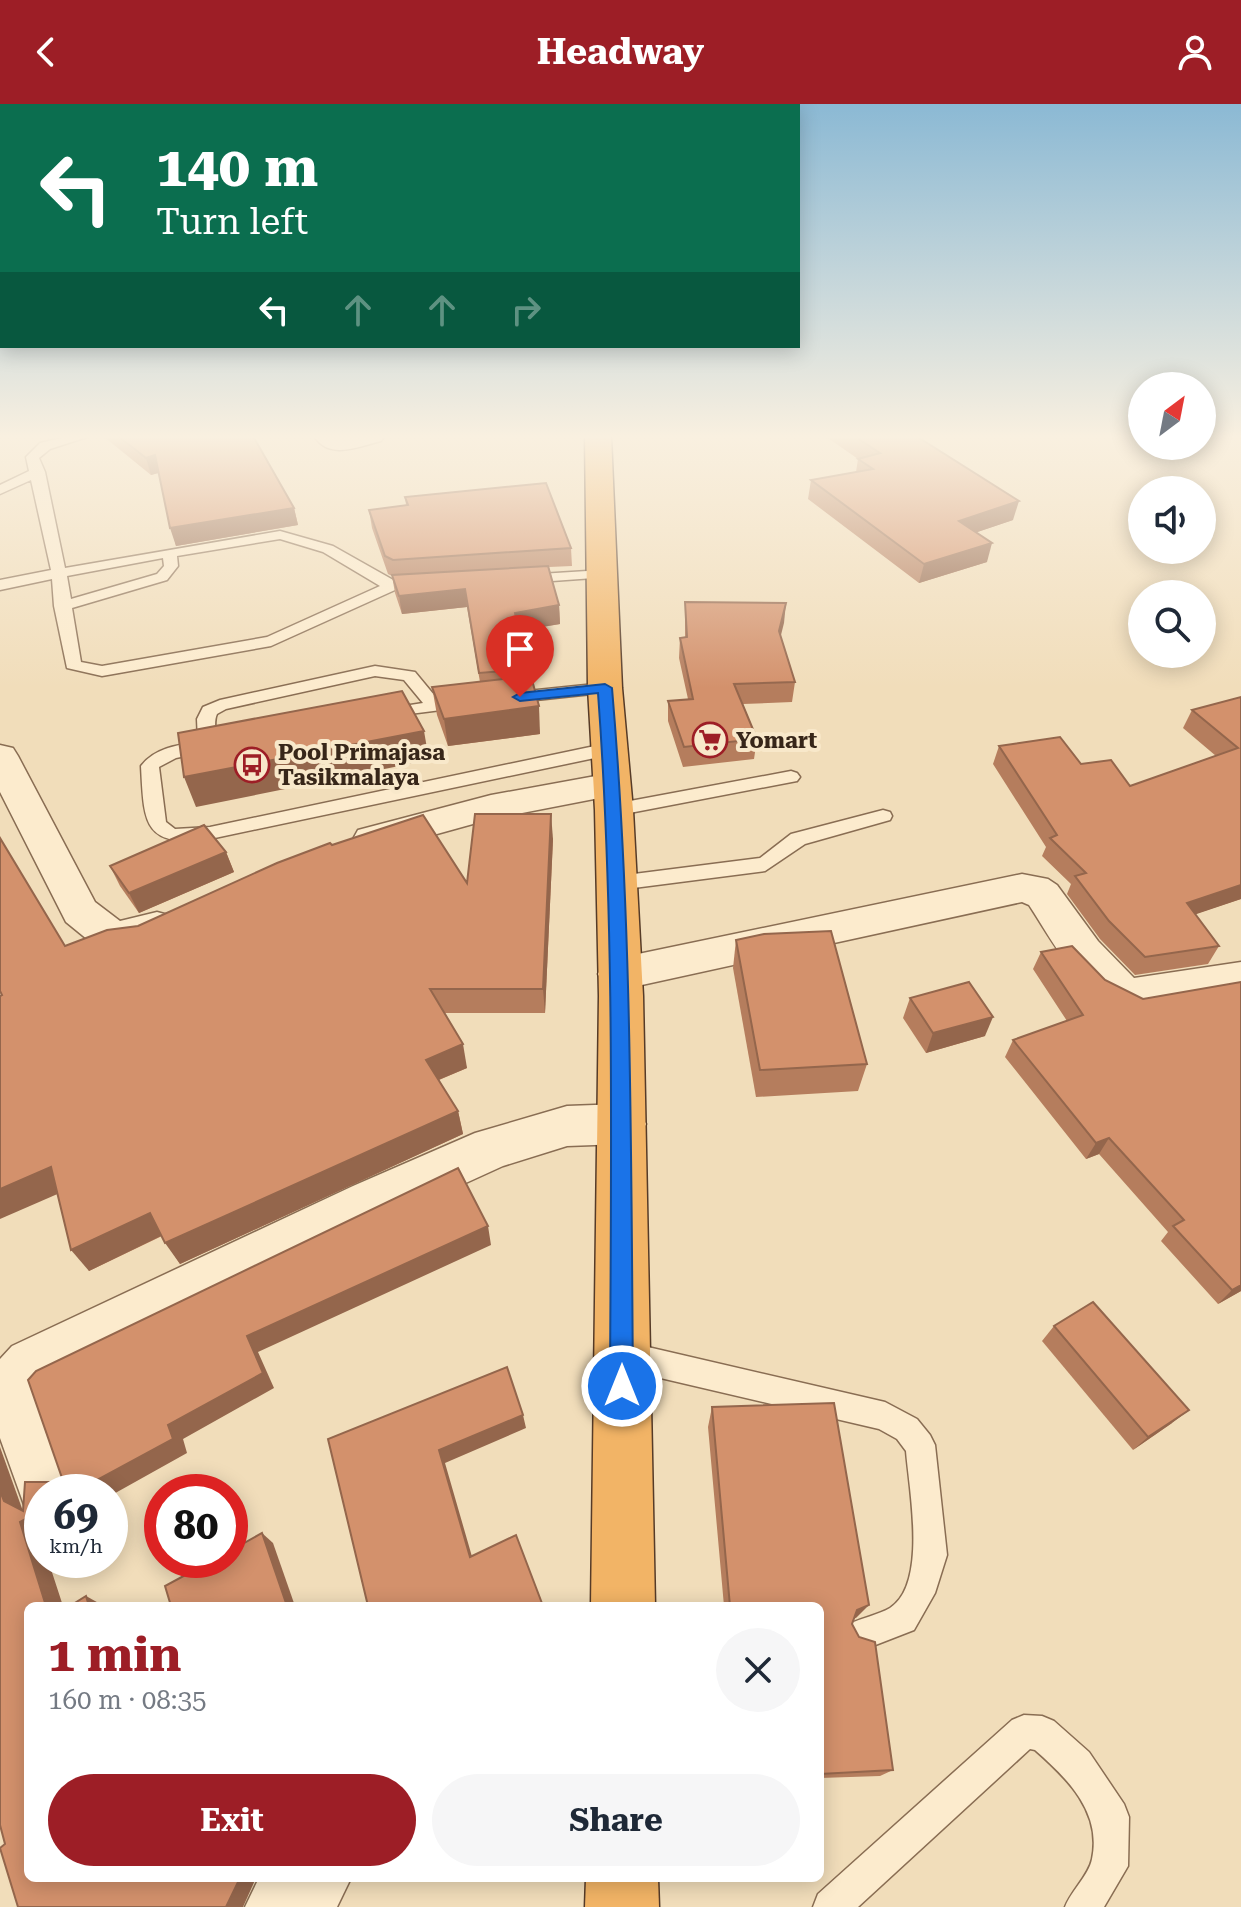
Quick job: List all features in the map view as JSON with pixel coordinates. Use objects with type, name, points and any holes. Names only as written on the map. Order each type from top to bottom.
[{"type":"highway","points":[[601,520],[605,688],[618,883],[623,1602]]},
{"type":"highway","points":[[622,1882],[622,1907]]},
{"type":"street","points":[[0,756],[80,912],[100,930],[118,939],[134,937],[195,910]]},
{"type":"street","points":[[333,852],[491,807],[612,781]]},
{"type":"street","points":[[619,974],[1022,888],[1034,889],[1043,895],[1103,977],[1118,992],[1132,996],[1241,978]]},
{"type":"street","points":[[42,1474],[14,1394],[19,1380],[32,1365],[357,1209],[492,1148],[567,1126],[622,1124]]},
{"type":"street","points":[[282,1907],[310,1882]]},
{"type":"lane","points":[[48,520],[73,665],[102,671],[271,641],[392,586],[437,583]]},
{"type":"lane","points":[[0,585],[280,535],[328,549],[392,586]]},
{"type":"lane","points":[[62,606],[162,577],[171,566],[169,553]]},
{"type":"lane","points":[[513,579],[603,574]]},
{"type":"lane","points":[[434,705],[409,676],[375,671],[220,705],[209,711],[206,719],[215,745],[170,753],[150,766],[155,826],[163,834],[184,838],[612,781],[791,777]]},
{"type":"lane","points":[[359,719],[434,705],[605,688]]},
{"type":"lane","points":[[618,883],[765,864],[798,839],[883,816]]},
{"type":"lane","points":[[621,1355],[841,1404],[885,1416],[907,1429],[920,1445],[931,1555],[919,1593],[903,1619],[860,1635]]},
{"type":"lane","points":[[831,1907],[1024,1732],[1042,1733],[1077,1764],[1111,1817],[1110,1866],[1083,1907]]},
{"type":"building","points":[[168,520],[219,520],[170,528]]},
{"type":"building","points":[[373,520],[560,520],[571,548],[393,560],[385,556]]},
{"type":"building","points":[[865,520],[962,520],[959,521],[992,543],[924,564]]},
{"type":"building","points":[[548,566],[559,605],[515,613],[528,669],[479,673],[465,589],[399,596],[392,575]]},
{"type":"building","points":[[685,602],[786,603],[779,631],[795,682],[734,684],[757,739],[684,747],[668,701],[693,699],[680,638],[687,637]]},
{"type":"building","points":[[531,676],[539,706],[444,719],[432,687]]},
{"type":"building","points":[[402,691],[424,731],[184,777],[178,733]]},
{"type":"building","points":[[1241,697],[1241,885],[1187,903],[1219,946],[1145,957],[1109,921],[1075,876],[1086,873],[1050,838],[1057,835],[999,746],[1060,737],[1081,764],[1111,760],[1130,786],[1238,748],[1192,710]]},
{"type":"building","points":[[475,814],[551,814],[543,989],[430,989],[463,1044],[426,1060],[458,1111],[165,1243],[150,1213],[71,1250],[51,1167],[0,1189],[0,838],[65,946],[107,930],[138,926],[277,863],[330,843],[332,845],[423,815],[467,883]]},
{"type":"building","points":[[204,825],[226,852],[129,893],[110,866]]},
{"type":"building","points":[[831,931],[867,1064],[760,1070],[736,940],[764,934]]},
{"type":"building","points":[[1072,946],[1105,980],[1143,999],[1241,982],[1241,1285],[1232,1290],[1173,1226],[1184,1220],[1109,1138],[1096,1143],[1013,1040],[1083,1015],[1041,952]]},
{"type":"building","points":[[969,982],[993,1017],[933,1033],[910,998]]},
{"type":"building","points":[[458,1168],[488,1226],[247,1336],[263,1373],[168,1425],[173,1439],[108,1474],[61,1474],[28,1380],[36,1371]]},
{"type":"building","points":[[1093,1302],[1189,1410],[1148,1437],[1054,1326]]},
{"type":"building","points":[[507,1367],[523,1415],[439,1450],[470,1557],[516,1535],[541,1602],[367,1602],[328,1439]]},
{"type":"building","points":[[834,1403],[869,1605],[857,1610],[852,1624],[859,1637],[875,1642],[893,1770],[824,1774],[824,1602],[730,1602],[712,1407]]},
{"type":"building","points":[[0,1491],[4,1501],[23,1511],[24,1496],[24,1520],[20,1522],[24,1535],[24,1578],[37,1578],[45,1602],[24,1602],[24,1882],[238,1882],[226,1907],[18,1907],[0,1848],[5,1844],[0,1825]]},
{"type":"building","points":[[262,1533],[286,1602],[170,1602],[165,1586],[180,1578],[248,1578],[248,1541]]},
{"type":"place","name":"Yomart","points":[[710,740]]},
{"type":"place","name":"Pool Primajasa Tasikmalaya","points":[[252,765]]},
{"type":"route","points":[[520,697],[605,688],[618,883],[621,996],[622,1386]]}]
